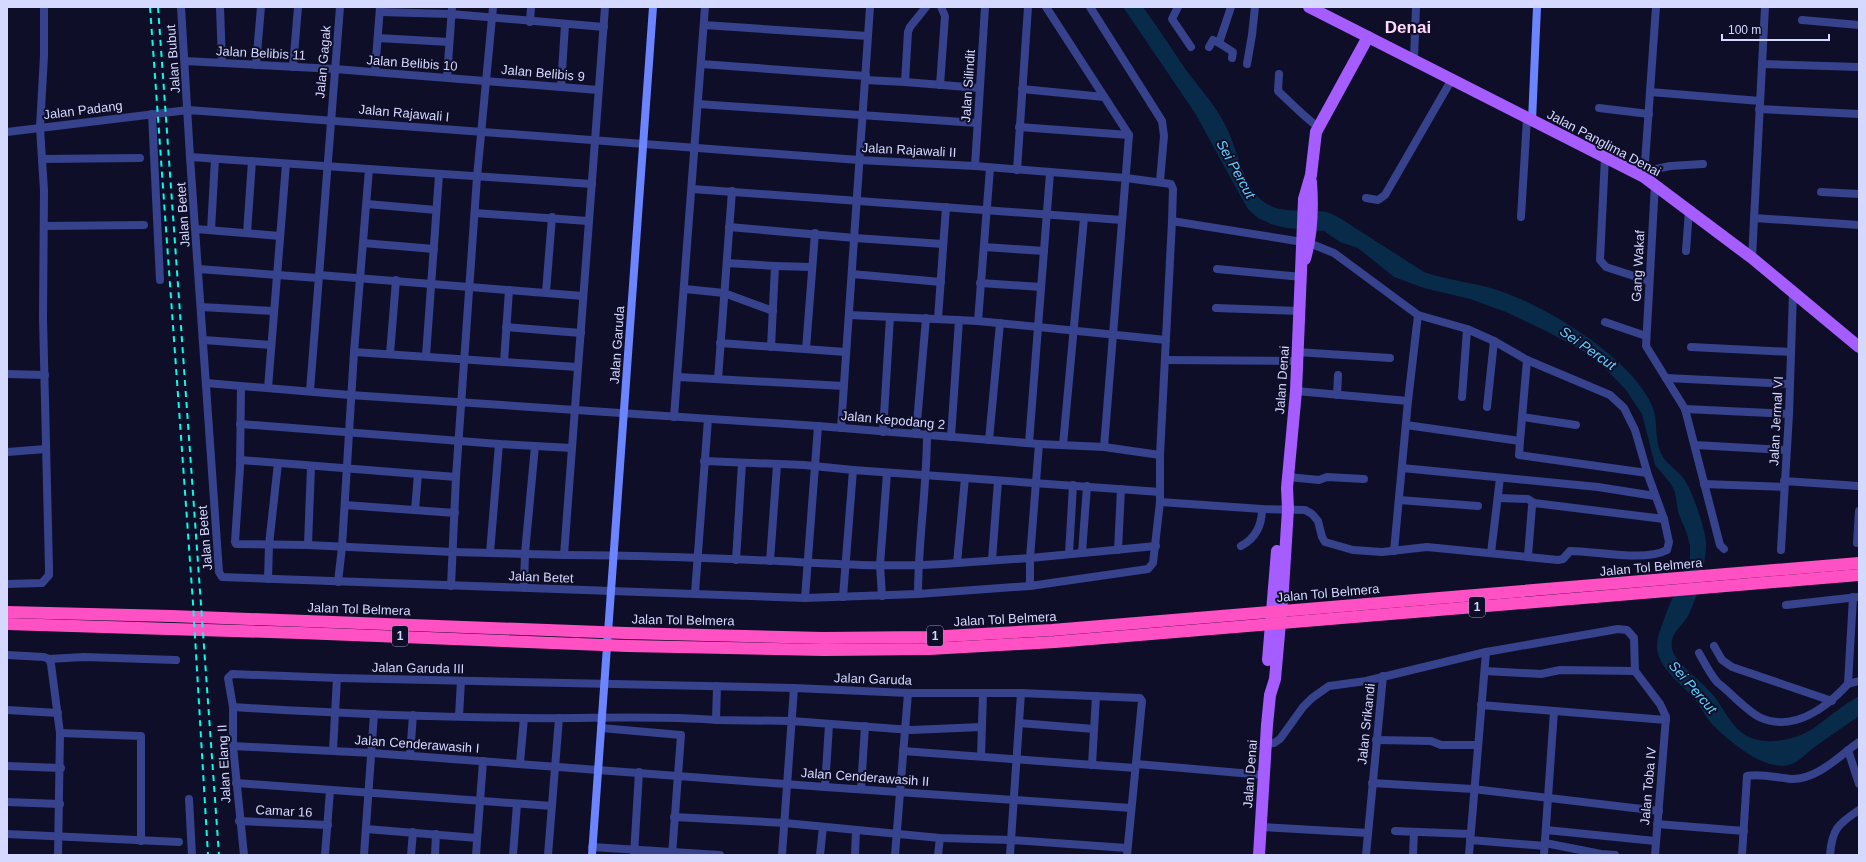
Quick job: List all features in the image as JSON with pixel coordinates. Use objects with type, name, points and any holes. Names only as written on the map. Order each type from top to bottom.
[{"type":"highway","name":"Jalan Tol Belmera","points":[[1655,587],[1726,575],[1859,563]]},
{"type":"highway","name":"Jalan Tol Belmera","points":[[217,625],[584,631],[822,638],[927,637],[1243,620],[1655,587],[1719,587],[1859,575]]},
{"type":"highway","name":"Jalan Tol Belmera","points":[[7,612],[217,625],[584,644],[824,650],[929,649],[1055,642],[1243,620]]},
{"type":"highway","name":"Jalan Tol Belmera","points":[[7,624],[171,622]]},
{"type":"main road","name":"Jalan Panglima Denai","points":[[1309,7],[1414,59],[1649,181],[1752,258],[1859,348]]},
{"type":"main road","name":"Jalan Denai","points":[[1259,855],[1270,695],[1266,682],[1296,391],[1302,275],[1315,136],[1318,127],[1368,37]]},
{"type":"street","points":[[7,584],[39,584],[45,581],[48,576],[44,226],[40,127],[44,56],[44,7]]},
{"type":"street","name":"Jalan Bubut","points":[[181,7],[188,110]]},
{"type":"street","points":[[220,7],[222,63]]},
{"type":"street","points":[[256,65],[261,7]]},
{"type":"street","points":[[294,67],[298,7]]},
{"type":"street","name":"Jalan Gagak","points":[[310,391],[340,7]]},
{"type":"street","points":[[451,586],[456,477],[460,441],[464,358],[471,286],[477,177],[492,7]]},
{"type":"street","points":[[530,22],[531,7]]},
{"type":"street","points":[[564,555],[605,7]]},
{"type":"street","name":"Jalan Garuda","points":[[592,851],[612,556],[624,412],[653,7]]},
{"type":"street","points":[[674,417],[696,147],[705,7]]},
{"type":"street","points":[[841,428],[870,7]]},
{"type":"street","points":[[905,82],[908,32],[910,27],[926,7]]},
{"type":"street","points":[[940,85],[945,16],[941,7]]},
{"type":"street","name":"Jalan Silindit","points":[[975,166],[985,7]]},
{"type":"street","points":[[1017,170],[1028,7]]},
{"type":"street","points":[[1046,7],[1129,135],[1104,447]]},
{"type":"street","points":[[1090,7],[1162,121],[1164,136],[1160,181]]},
{"type":"street","points":[[1178,7],[1172,19],[1191,47]]},
{"type":"street","points":[[1219,43],[1231,7]]},
{"type":"street","points":[[1247,64],[1255,7]]},
{"type":"street","points":[[1414,59],[1416,7]]},
{"type":"street","points":[[1521,217],[1530,120],[1537,7]]},
{"type":"street","name":"Gang Wakaf","points":[[1656,7],[1649,114],[1649,281],[1646,336],[1647,350],[1666,378]]},
{"type":"street","points":[[1752,258],[1764,7]]},
{"type":"street","points":[[375,72],[380,10],[451,11],[492,18],[530,22],[604,27]]},
{"type":"street","points":[[447,78],[451,11]]},
{"type":"street","points":[[1802,20],[1859,25]]},
{"type":"street","points":[[561,87],[565,24]]},
{"type":"street","points":[[704,25],[868,36]]},
{"type":"street","points":[[378,38],[449,42]]},
{"type":"street","points":[[1208,47],[1214,40],[1233,52],[1232,58]]},
{"type":"street","name":"Jalan Belibis 11","points":[[185,61],[335,70]]},
{"type":"street","points":[[701,64],[979,88]]},
{"type":"street","points":[[1762,64],[1859,67]]},
{"type":"street","name":"Jalan Belibis 10","points":[[335,70],[486,80]]},
{"type":"street","points":[[1279,74],[1278,91],[1290,101],[1301,114],[1318,127]]},
{"type":"street","points":[[1366,198],[1378,200],[1385,195],[1452,79]]},
{"type":"street","name":"Jalan Belibis 9","points":[[486,80],[598,90]]},
{"type":"street","points":[[1022,89],[1104,97]]},
{"type":"street","points":[[1650,92],[1760,101]]},
{"type":"street","points":[[698,104],[977,123]]},
{"type":"street","points":[[1598,108],[1649,114]]},
{"type":"street","points":[[1759,109],[1859,114]]},
{"type":"street","name":"Jalan Rajawali I","points":[[161,113],[188,110],[331,119],[482,132],[644,143]]},
{"type":"street","name":"Jalan Betet","points":[[188,110],[190,157],[220,576],[268,580],[695,593],[805,598],[882,596],[1030,586],[1148,569],[1153,563],[1156,546]]},
{"type":"street","name":"Jalan Padang","points":[[7,132],[161,113]]},
{"type":"street","points":[[152,114],[160,280]]},
{"type":"street","points":[[1019,127],[1129,135]]},
{"type":"street","name":"Jalan Rajawali II","points":[[644,143],[860,160],[975,166],[1160,181],[1172,185],[1172,221]]},
{"type":"street","points":[[190,157],[439,175],[592,184]]},
{"type":"street","points":[[1605,157],[1600,260],[1606,267],[1649,281]]},
{"type":"street","points":[[42,159],[140,158]]},
{"type":"street","points":[[211,230],[215,159]]},
{"type":"street","points":[[248,232],[252,161]]},
{"type":"street","points":[[268,388],[286,164]]},
{"type":"street","points":[[1649,181],[1656,169],[1670,166],[1703,164]]},
{"type":"street","points":[[978,321],[990,168]]},
{"type":"street","points":[[338,582],[342,547],[350,395],[369,169]]},
{"type":"street","points":[[1029,443],[1050,173]]},
{"type":"street","points":[[426,356],[439,175]]},
{"type":"street","points":[[692,189],[1122,220]]},
{"type":"street","points":[[718,379],[732,191]]},
{"type":"street","points":[[1821,192],[1859,194]]},
{"type":"street","points":[[367,204],[436,210]]},
{"type":"street","points":[[938,319],[946,207]]},
{"type":"street","points":[[1686,251],[1689,210]]},
{"type":"street","points":[[475,213],[552,217],[588,221]]},
{"type":"street","points":[[546,292],[552,217]]},
{"type":"street","points":[[1063,445],[1084,218]]},
{"type":"street","points":[[1754,218],[1859,225]]},
{"type":"street","points":[[241,386],[240,460],[235,542],[238,544],[308,545],[453,552],[696,558],[918,566],[1030,558],[1156,546],[1160,502],[1160,455],[1172,221],[1305,239],[1334,252],[1418,314],[1467,329],[1494,341],[1527,360],[1596,388],[1619,403],[1628,414],[1635,430],[1647,473],[1664,519],[1669,547],[1667,550],[1657,554],[1637,555],[1570,551],[1563,559],[1558,560],[1427,547],[1382,552],[1353,550],[1326,542],[1322,537],[1318,521],[1306,510],[1262,509],[1160,502]]},
{"type":"street","points":[[44,226],[144,226]]},
{"type":"street","points":[[729,227],[944,244]]},
{"type":"street","points":[[196,229],[248,232],[280,236]]},
{"type":"street","points":[[806,349],[815,233]]},
{"type":"street","points":[[363,243],[434,249]]},
{"type":"street","points":[[984,247],[1044,251]]},
{"type":"street","points":[[727,263],[812,267]]},
{"type":"street","points":[[771,347],[775,266]]},
{"type":"street","points":[[198,269],[278,275],[396,280],[583,296]]},
{"type":"street","points":[[1217,269],[1302,275]]},
{"type":"street","points":[[852,274],[941,282]]},
{"type":"street","points":[[390,354],[396,280]]},
{"type":"street","points":[[980,282],[1041,287]]},
{"type":"street","points":[[685,289],[724,293],[773,311]]},
{"type":"street","points":[[504,362],[509,290]]},
{"type":"street","name":"Jalan Jermal VI","points":[[1781,550],[1789,414],[1793,293]]},
{"type":"street","points":[[201,307],[274,311]]},
{"type":"street","points":[[1216,308],[1300,310]]},
{"type":"street","points":[[1394,551],[1418,314]]},
{"type":"street","points":[[849,315],[978,321],[1074,329],[1113,336],[1166,340]]},
{"type":"street","points":[[883,432],[890,317]]},
{"type":"street","points":[[916,434],[926,318]]},
{"type":"street","points":[[951,437],[959,320]]},
{"type":"street","points":[[1605,322],[1646,336]]},
{"type":"street","points":[[989,440],[1000,323]]},
{"type":"street","points":[[506,327],[581,333]]},
{"type":"street","points":[[1462,397],[1467,329]]},
{"type":"street","points":[[204,340],[271,345]]},
{"type":"street","points":[[1487,407],[1494,341]]},
{"type":"street","points":[[720,343],[846,352]]},
{"type":"street","points":[[1691,347],[1791,352]]},
{"type":"street","points":[[354,352],[464,358],[578,367]]},
{"type":"street","points":[[1166,360],[1297,357],[1390,358]]},
{"type":"street","points":[[1527,360],[1519,455],[1647,473]]},
{"type":"street","points":[[7,374],[45,375]]},
{"type":"street","points":[[1337,395],[1338,375]]},
{"type":"street","points":[[678,376],[844,386]]},
{"type":"street","points":[[1666,378],[1790,384]]},
{"type":"street","points":[[1666,378],[1685,409],[1720,545],[1724,549]]},
{"type":"street","name":"Jalan Kepodang 2","points":[[206,383],[462,403],[624,412],[674,417],[927,434],[1039,444],[1104,447],[1160,455]]},
{"type":"street","points":[[1296,391],[1408,401]]},
{"type":"street","points":[[1685,409],[1789,414]]},
{"type":"street","points":[[1522,417],[1576,425]]},
{"type":"street","points":[[695,593],[696,558],[708,419]]},
{"type":"street","points":[[240,424],[499,444],[572,448]]},
{"type":"street","points":[[1406,425],[1520,441]]},
{"type":"street","points":[[805,598],[818,426]]},
{"type":"street","points":[[918,594],[918,566],[927,475],[927,434]]},
{"type":"street","points":[[490,553],[499,444]]},
{"type":"street","points":[[1030,586],[1030,558],[1039,444]]},
{"type":"street","points":[[1695,445],[1786,450]]},
{"type":"street","points":[[524,588],[525,553],[535,446]]},
{"type":"street","points":[[7,452],[46,449]]},
{"type":"street","points":[[240,460],[456,477]]},
{"type":"street","points":[[704,460],[1160,492]]},
{"type":"street","points":[[268,580],[269,545],[278,463]]},
{"type":"street","points":[[736,560],[742,463]]},
{"type":"street","points":[[770,561],[778,465]]},
{"type":"street","points":[[308,545],[311,466]]},
{"type":"street","points":[[1402,468],[1598,487],[1655,496]]},
{"type":"street","points":[[843,597],[852,470]]},
{"type":"street","points":[[882,596],[880,565],[887,473]]},
{"type":"street","points":[[415,510],[418,474]]},
{"type":"street","points":[[1287,483],[1319,480],[1327,477],[1364,479]]},
{"type":"street","points":[[957,563],[965,478]]},
{"type":"street","points":[[1491,553],[1500,478]]},
{"type":"street","points":[[992,560],[998,481]]},
{"type":"street","points":[[1704,484],[1859,486]]},
{"type":"street","points":[[1069,554],[1073,485]]},
{"type":"street","points":[[1082,553],[1087,486]]},
{"type":"street","points":[[1118,550],[1121,489]]},
{"type":"street","points":[[1498,498],[1528,499],[1534,503],[1664,519]]},
{"type":"street","points":[[1399,500],[1478,506]]},
{"type":"street","points":[[1528,556],[1532,506],[1534,503]]},
{"type":"street","points":[[344,505],[455,513]]},
{"type":"street","points":[[1241,546],[1248,543],[1257,533],[1262,518],[1262,509]]},
{"type":"street","points":[[1857,543],[1859,511]]},
{"type":"street","points":[[1786,605],[1856,597],[1848,684]]},
{"type":"street","name":"Jalan Srikandi","points":[[1366,855],[1383,676],[1486,652],[1618,629],[1627,630],[1634,638],[1635,671]]},
{"type":"street","points":[[1714,646],[1722,660],[1732,667],[1832,701]]},
{"type":"street","points":[[1469,855],[1473,789],[1486,652]]},
{"type":"street","points":[[1699,653],[1716,681],[1750,711],[1770,721],[1779,722],[1798,720],[1806,717],[1832,701],[1848,684],[1859,681]]},
{"type":"street","points":[[7,655],[44,656],[49,659],[84,657],[176,660]]},
{"type":"street","points":[[49,659],[53,673],[60,733],[61,768],[58,855]]},
{"type":"street","points":[[1481,705],[1666,720],[1666,714],[1660,704],[1635,671],[1560,670],[1541,674],[1485,671]]},
{"type":"street","name":"Jalan Garuda III","points":[[232,674],[603,685]]},
{"type":"street","name":"Jalan Elang II","points":[[232,674],[228,678],[233,707],[233,746],[239,821],[244,855]]},
{"type":"street","points":[[1267,744],[1274,743],[1280,739],[1303,707],[1312,698],[1329,686],[1366,681],[1383,676]]},
{"type":"street","points":[[333,750],[337,678]]},
{"type":"street","points":[[459,716],[461,681]]},
{"type":"street","name":"Jalan Garuda","points":[[603,685],[717,686],[908,693],[983,693],[1141,698],[1142,701],[1135,766]]},
{"type":"street","points":[[716,720],[717,686]]},
{"type":"street","points":[[782,855],[786,823],[794,688]]},
{"type":"street","points":[[895,855],[908,693]]},
{"type":"street","points":[[981,756],[983,693]]},
{"type":"street","points":[[1010,855],[1015,759],[1021,694]]},
{"type":"street","points":[[1092,765],[1096,696]]},
{"type":"street","points":[[233,707],[334,713],[524,718],[602,717],[792,721],[911,730],[982,727]]},
{"type":"street","points":[[7,710],[58,713]]},
{"type":"street","points":[[1544,855],[1554,711]]},
{"type":"street","points":[[364,855],[374,714]]},
{"type":"street","points":[[410,755],[414,715]]},
{"type":"street","points":[[520,763],[524,718]]},
{"type":"street","points":[[548,855],[558,718]]},
{"type":"street","name":"Jalan Toba IV","points":[[1655,855],[1666,720]]},
{"type":"street","points":[[1019,723],[1094,729]]},
{"type":"street","points":[[825,787],[829,725]]},
{"type":"street","points":[[861,790],[865,726]]},
{"type":"street","points":[[601,728],[680,734],[672,853]]},
{"type":"street","points":[[60,733],[141,736],[141,841]]},
{"type":"street","points":[[1376,740],[1431,741],[1441,745],[1477,745]]},
{"type":"street","points":[[1742,855],[1747,776],[1794,779],[1809,776],[1818,772],[1859,742]]},
{"type":"street","name":"Jalan Cenderawasih I","points":[[233,746],[333,750],[598,769]]},
{"type":"street","points":[[1848,750],[1859,784]]},
{"type":"street","points":[[903,751],[1092,765],[1135,766],[1264,775]]},
{"type":"street","points":[[476,855],[483,761]]},
{"type":"street","points":[[7,766],[61,768]]},
{"type":"street","points":[[674,816],[786,823],[940,838],[1011,840],[1127,851],[1135,766]]},
{"type":"street","name":"Jalan Cenderawasih II","points":[[598,769],[861,790],[1013,798],[1130,808]]},
{"type":"street","points":[[634,852],[639,772]]},
{"type":"street","points":[[236,783],[369,794],[479,800],[552,806]]},
{"type":"street","points":[[1372,783],[1473,789],[1659,811]]},
{"type":"street","points":[[325,855],[330,790]]},
{"type":"street","points":[[188,799],[192,855]]},
{"type":"street","points":[[7,802],[60,804]]},
{"type":"street","points":[[513,855],[517,804]]},
{"type":"street","points":[[1830,855],[1836,827],[1841,821],[1859,810]]},
{"type":"street","name":"Camar 16","points":[[239,821],[328,825]]},
{"type":"street","points":[[1657,824],[1744,831]]},
{"type":"street","points":[[820,855],[823,827]]},
{"type":"street","points":[[1261,827],[1368,833]]},
{"type":"street","points":[[366,829],[477,838]]},
{"type":"street","points":[[855,855],[856,830]]},
{"type":"street","points":[[1546,830],[1655,841]]},
{"type":"street","points":[[411,855],[413,832]]},
{"type":"street","points":[[1395,832],[1414,832],[1470,837],[1545,845],[1615,855]]},
{"type":"street","points":[[1413,855],[1414,832]]},
{"type":"street","points":[[7,834],[179,842]]},
{"type":"street","points":[[435,855],[436,834]]},
{"type":"street","points":[[938,855],[940,838]]},
{"type":"street","points":[[592,851],[720,855]]},
{"type":"water","name":"Sei Percut","points":[[1123,7],[1143,7],[1225,124],[1247,180],[1257,196],[1264,202],[1271,206],[1286,210],[1319,211],[1329,213],[1338,217],[1424,272],[1442,278],[1491,288],[1538,307],[1558,318],[1598,345],[1631,375],[1652,405],[1655,415],[1657,442],[1660,452],[1665,460],[1682,476],[1687,484],[1698,509],[1706,542],[1705,558],[1698,589],[1689,614],[1676,631],[1672,640],[1673,652],[1685,668],[1713,695],[1736,728],[1749,737],[1758,740],[1778,741],[1788,739],[1806,733],[1859,696],[1859,716],[1797,761],[1792,764],[1782,766],[1771,764],[1748,754],[1718,730],[1711,723],[1695,699],[1661,662],[1657,648],[1664,618],[1690,560],[1690,546],[1678,512],[1675,492],[1671,484],[1655,465],[1642,414],[1626,390],[1604,367],[1585,352],[1506,312],[1470,299],[1424,288],[1394,277],[1358,248],[1340,242],[1324,231],[1286,228],[1271,224],[1258,218],[1248,209],[1195,113]]},
{"type":"railway","points":[[150,7],[193,603],[208,855]]},
{"type":"railway","points":[[158,7],[219,855]]},
{"type":"district","name":"Denai","points":[[1408,27]]}]
